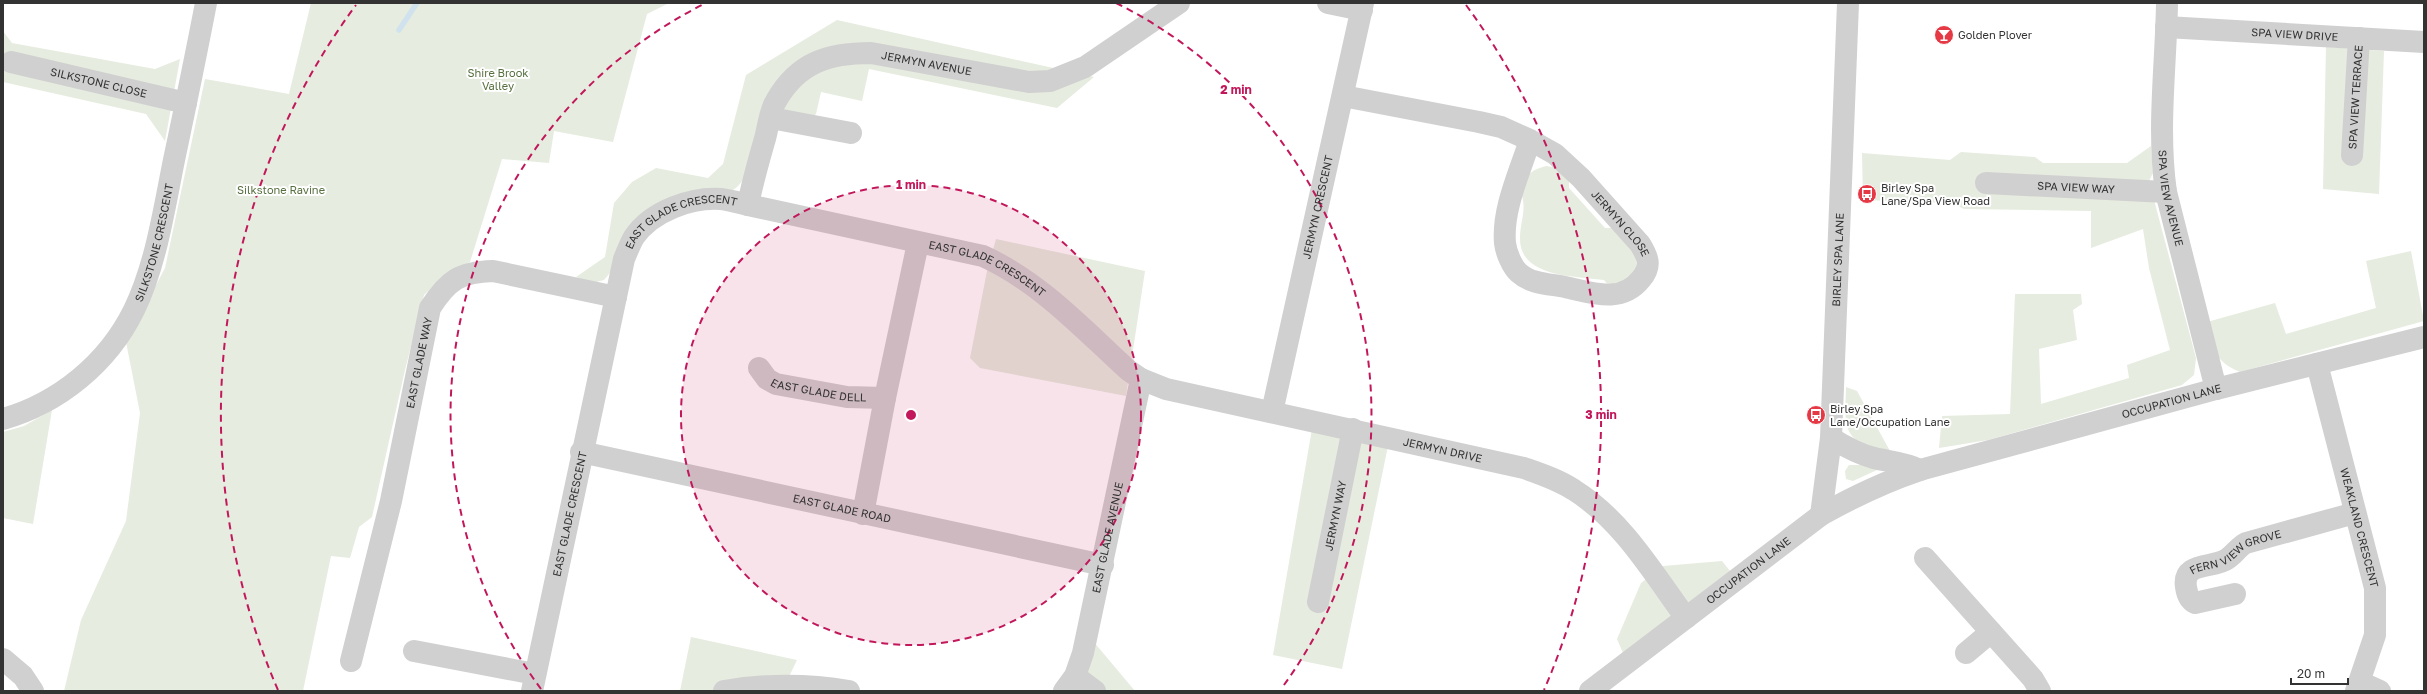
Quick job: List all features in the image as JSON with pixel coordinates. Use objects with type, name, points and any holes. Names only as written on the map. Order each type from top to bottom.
[{"type":"street","name":"SILKSTONE CRESCENT","points":[[3,419],[20,414],[52,399],[75,383],[98,362],[118,337],[134,309],[151,262],[186,103],[206,3]]},
{"type":"street","name":"JERMYN AVENUE","points":[[748,205],[775,102],[790,81],[809,65],[829,56],[849,53],[871,53],[1029,82],[1050,81],[1085,67],[1179,3]]},
{"type":"street","points":[[1328,3],[1363,7]]},
{"type":"street","name":"BIRLEY SPA LANE","points":[[1820,515],[1831,438],[1848,3]]},
{"type":"street","name":"SPA VIEW AVENUE","points":[[2167,3],[2161,144],[2166,192],[2216,389]]},
{"type":"street","name":"JERMYN CRESCENT","points":[[1272,412],[1363,7]]},
{"type":"street","name":"SPA VIEW DRIVE","points":[[2166,27],[2424,42]]},
{"type":"street","name":"SPA VIEW TERRACE","points":[[2352,155],[2359,38]]},
{"type":"street","name":"SILKSTONE CLOSE","points":[[11,62],[186,103]]},
{"type":"street","name":"JERMYN CLOSE","points":[[1343,96],[1501,127],[1530,140],[1560,159],[1640,244],[1649,263],[1647,272],[1631,290],[1612,295],[1533,281],[1519,273],[1510,260],[1505,244],[1506,217],[1530,140]]},
{"type":"street","points":[[771,118],[851,133]]},
{"type":"street","name":"SPA VIEW WAY","points":[[1986,183],[2166,192]]},
{"type":"street","name":"EAST GLADE CRESCENT","points":[[533,682],[581,452],[624,260],[635,237],[654,219],[673,208],[696,200],[721,199],[918,243],[954,248],[983,256],[1015,273],[1044,293],[1128,370],[1141,379]]},
{"type":"street","points":[[863,514],[884,398],[918,243]]},
{"type":"street","name":"EAST GLADE WAY","points":[[351,662],[378,546],[391,500],[430,308],[441,291],[456,279],[473,271],[493,271],[616,297]]},
{"type":"street","name":"OCCUPATION LANE","points":[[1590,691],[1820,515],[1858,494],[1920,470],[2216,389],[2424,337]]},
{"type":"street","name":"WEAKLAND CRESCENT","points":[[2317,364],[2375,588],[2375,635],[2358,687]]},
{"type":"street","name":"EAST GLADE DELL","points":[[759,368],[768,379],[776,384],[848,396],[884,398]]},
{"type":"street","name":"JERMYN DRIVE","points":[[1141,379],[1166,389],[1353,429],[1524,468],[1550,477],[1574,490],[1599,508],[1620,528],[1686,618]]},
{"type":"street","name":"EAST GLADE AVENUE","points":[[1070,684],[1083,653],[1141,379]]},
{"type":"street","name":"JERMYN WAY","points":[[1318,602],[1353,429]]},
{"type":"street","points":[[1831,438],[1849,449],[1874,458],[1901,462],[1920,470]]},
{"type":"street","name":"EAST GLADE ROAD","points":[[581,452],[1102,565]]},
{"type":"street","name":"FERN VIEW GROVE","points":[[2235,594],[2195,603],[2190,600],[2187,594],[2185,585],[2188,573],[2194,568],[2226,560],[2238,547],[2246,543],[2355,513]]},
{"type":"street","points":[[1925,558],[2033,679],[2040,691]]},
{"type":"street","points":[[1966,653],[1991,632]]},
{"type":"street","points":[[414,651],[533,682]]},
{"type":"street","points":[[3,659],[23,676],[33,691]]},
{"type":"street","points":[[1070,684],[1095,691]]},
{"type":"street","points":[[724,691],[747,687],[805,686],[849,691]]},
{"type":"street","points":[[2358,687],[2380,691]]},
{"type":"green space","points":[[311,3],[669,3],[647,14],[613,142],[554,131],[549,163],[502,159],[470,262],[443,277],[424,295],[405,370],[372,517],[359,527],[350,558],[331,556],[303,691],[64,691],[81,620],[126,521],[140,413],[126,342],[165,268],[205,79],[289,94]]},
{"type":"green space","points":[[837,20],[1094,77],[1057,108],[869,69],[862,101],[821,92],[816,114],[808,120],[761,113],[749,167],[738,186],[727,192],[676,195],[604,280],[592,283],[576,277],[605,257],[614,203],[632,182],[656,168],[708,178],[723,164],[746,75]]},
{"type":"green space","points":[[3,31],[12,43],[155,69],[180,59],[165,141],[146,114],[3,82]]},
{"type":"green space","points":[[2326,47],[2384,51],[2379,194],[2323,189]]},
{"type":"green space","points":[[2151,146],[2153,173],[2149,181],[2196,358],[2194,375],[2182,385],[1988,440],[1939,448],[1942,416],[2010,414],[2015,294],[2081,294],[2082,304],[2073,310],[2077,340],[2039,349],[2041,404],[2129,378],[2127,365],[2170,350],[2149,268],[2143,229],[2091,248],[2091,211],[1964,209],[1952,203],[1863,200],[1862,153],[1950,160],[1961,152],[2035,157],[2043,163],[2127,163]]},
{"type":"green space","points":[[1546,166],[1560,168],[1569,178],[1569,188],[1605,228],[1615,228],[1635,254],[1637,268],[1628,280],[1609,286],[1604,280],[1565,276],[1539,268],[1529,261],[1522,251],[1520,238],[1524,209],[1520,190],[1524,180],[1532,171]]},
{"type":"green space","points":[[996,239],[1145,271],[1126,396],[980,368],[970,358],[987,271]]},
{"type":"green space","points":[[2411,251],[2424,321],[2240,372],[2224,363],[2219,358],[2213,346],[2207,322],[2275,303],[2286,334],[2376,308],[2366,261]]},
{"type":"green space","points":[[1846,387],[1857,391],[1890,451],[1864,445],[1849,432],[1845,406]]},
{"type":"green space","points":[[52,410],[33,524],[3,518],[3,432],[24,426]]},
{"type":"green space","points":[[1312,429],[1388,446],[1342,669],[1273,655]]},
{"type":"green space","points":[[1849,465],[1867,465],[1877,470],[1853,481],[1846,479],[1845,471]]},
{"type":"green space","points":[[1722,561],[1730,571],[1623,653],[1617,639],[1641,583],[1663,566]]},
{"type":"green space","points":[[691,637],[797,660],[782,691],[680,691]]},
{"type":"green space","points":[[1093,641],[1135,691],[1073,691]]},
{"type":"waterway","points":[[399,30],[417,3]]},
{"type":"place","name":"Golden Plover","points":[[1944,35]]},
{"type":"place","name":"Birley Spa Lane/Spa View Road","points":[[1867,194]]},
{"type":"place","name":"Birley Spa Lane/Occupation Lane","points":[[1816,415]]},
{"type":"park label","name":"Shire Brook Valley","points":[[498,79]]},
{"type":"park label","name":"Silkstone Ravine","points":[[281,190]]}]
